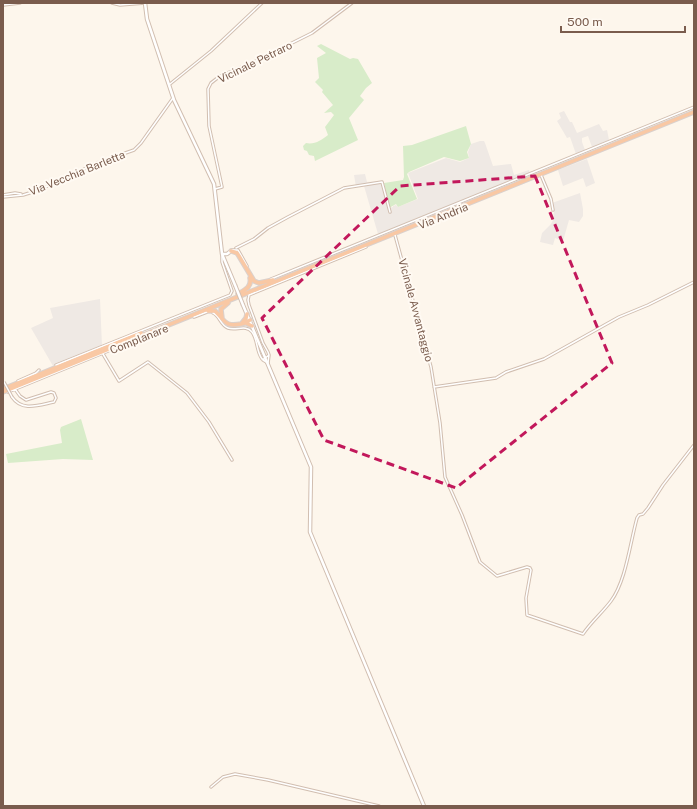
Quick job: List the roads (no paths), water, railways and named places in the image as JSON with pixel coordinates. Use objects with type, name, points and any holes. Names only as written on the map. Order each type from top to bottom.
[{"type":"highway","points":[[3,391],[238,294],[694,111]]},
{"type":"highway","points":[[3,391],[194,315],[694,111]]},
{"type":"highway","points":[[232,250],[237,253],[250,277],[254,281],[259,283],[273,280]]},
{"type":"highway","points":[[238,294],[248,288],[251,284],[250,277]]},
{"type":"highway","points":[[222,319],[221,309],[233,298]]},
{"type":"highway","points":[[194,315],[211,310],[215,311],[225,323],[231,325],[241,324],[247,321]]},
{"type":"highway","points":[[247,314],[247,321],[252,326]]},
{"type":"street","points":[[3,5],[20,3]]},
{"type":"street","points":[[112,3],[145,3],[147,19],[170,84],[173,98],[212,178],[215,189],[222,254],[247,314]]},
{"type":"street","points":[[170,84],[211,51],[262,3]]},
{"type":"street","name":"Vicinale Petraro","points":[[215,189],[222,187],[209,126],[208,89],[211,84],[220,76],[256,61],[312,33],[352,3]]},
{"type":"street","name":"Via Vecchia Barletta","points":[[3,196],[23,195],[39,190],[97,163],[134,150],[137,148],[173,98]]},
{"type":"street","name":"Via Andria","points":[[268,355],[249,305],[249,295],[541,176],[694,111]]},
{"type":"street","name":"Via Andria","points":[[232,250],[239,251],[255,280],[264,282],[694,111]]},
{"type":"street","points":[[541,176],[550,195],[553,210]]},
{"type":"street","points":[[222,254],[254,239],[268,228],[344,188],[382,182],[390,212]]},
{"type":"street","points":[[3,196],[15,193],[23,195]]},
{"type":"street","name":"Vicinale Avvantaggio","points":[[395,235],[426,346],[440,422],[445,477],[462,515],[480,562],[497,576],[529,567],[531,570],[526,598],[527,615],[583,634],[611,600],[618,588],[630,551],[636,518],[643,514],[648,508],[663,485],[694,445]]},
{"type":"street","points":[[221,248],[226,252]]},
{"type":"street","points":[[224,259],[226,252]]},
{"type":"street","name":"Complanare","points":[[56,366],[230,295],[232,291],[222,262],[222,254]]},
{"type":"street","points":[[434,386],[496,378],[506,372],[544,359],[619,317],[648,306],[694,282]]},
{"type":"street","name":"Complanare","points":[[3,391],[15,389],[188,318],[209,312],[216,315],[226,328],[245,328],[250,330],[255,338],[259,355],[262,359]]},
{"type":"street","points":[[252,326],[262,352],[268,355]]},
{"type":"street","name":"Complanare","points":[[258,350],[262,352]]},
{"type":"street","points":[[103,354],[119,381],[148,362],[187,393],[209,422],[232,460]]},
{"type":"street","points":[[268,355],[262,359],[268,363]]},
{"type":"street","points":[[268,355],[268,363],[311,467],[310,532],[424,806]]},
{"type":"street","points":[[3,391],[39,370]]},
{"type":"street","points":[[3,381],[12,397],[18,404],[27,406],[54,402],[56,398],[54,393],[51,392],[26,400],[20,396],[15,389]]},
{"type":"street","points":[[212,787],[223,777],[235,774],[268,780],[379,806]]}]
